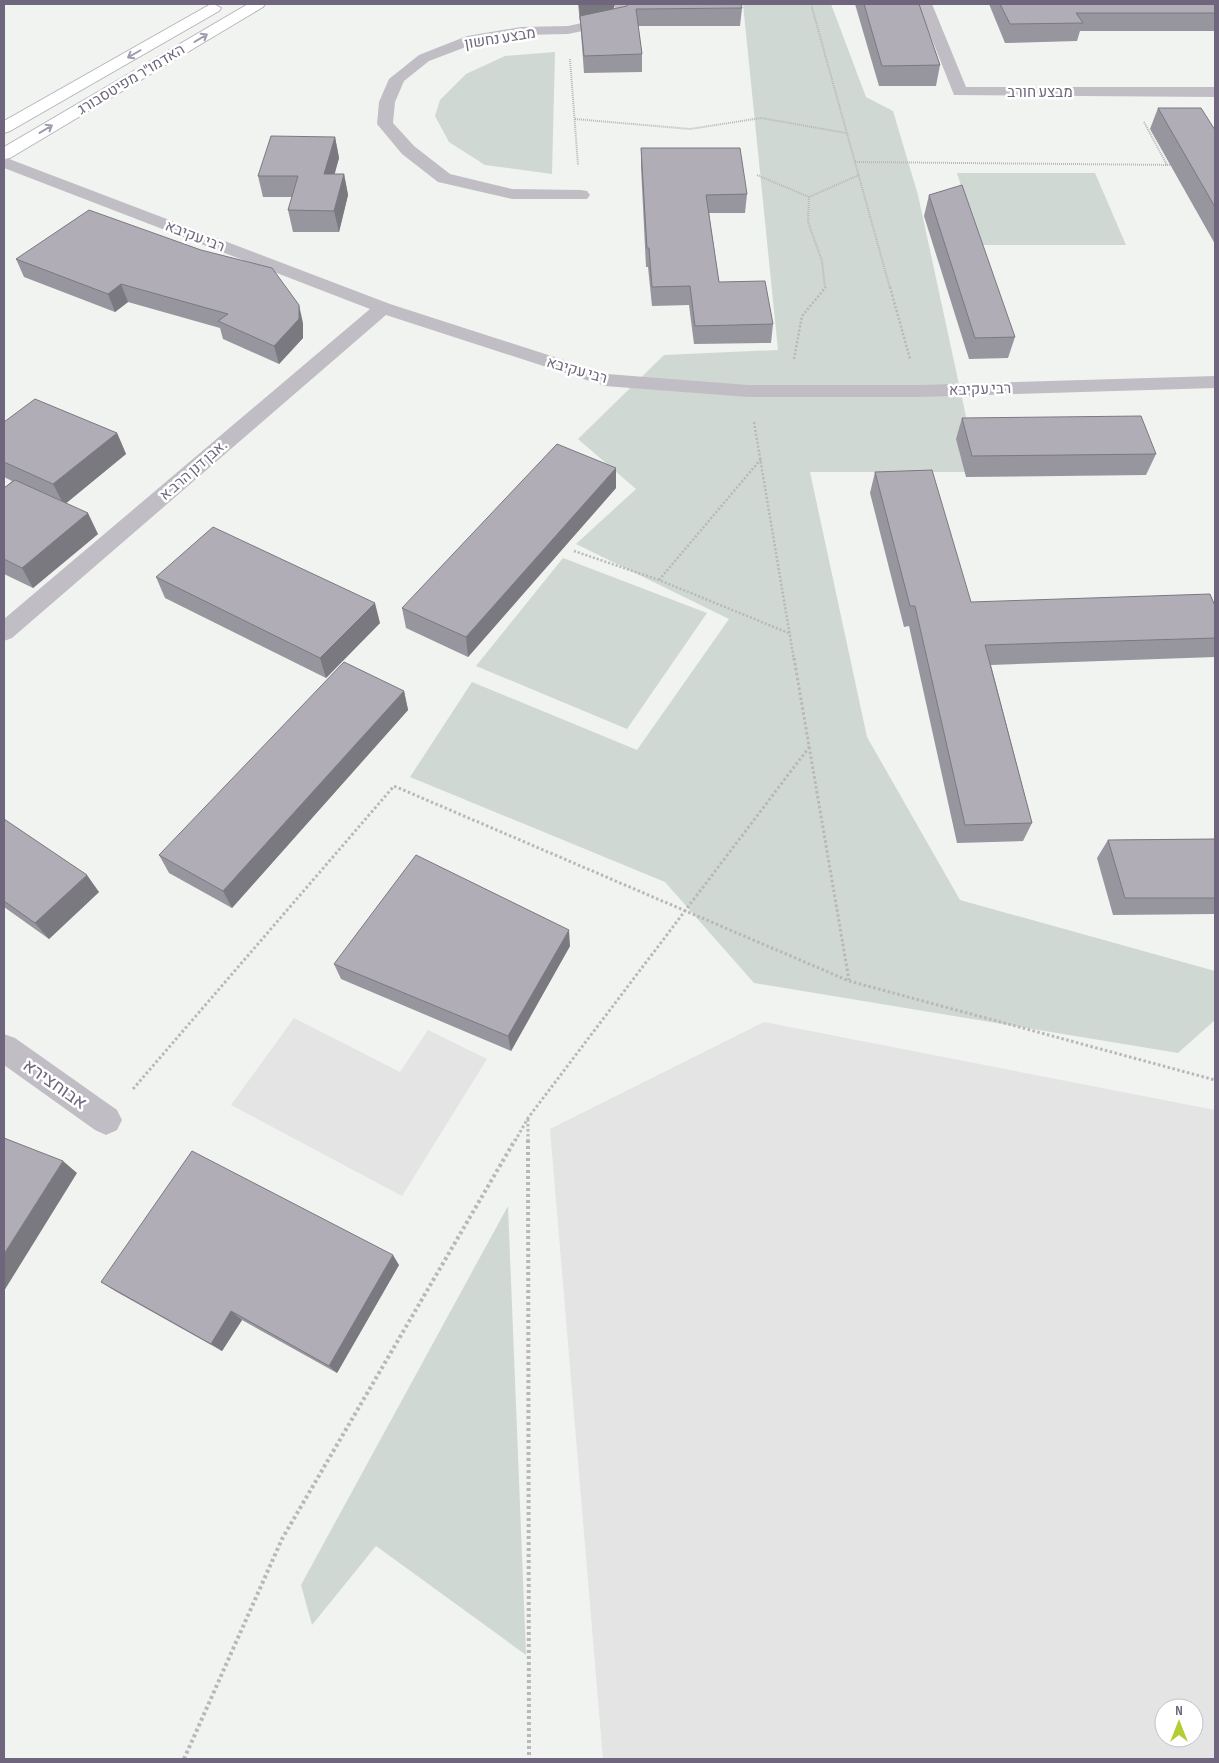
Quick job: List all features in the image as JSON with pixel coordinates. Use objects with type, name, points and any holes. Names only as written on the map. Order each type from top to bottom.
[{"type":"street","name":"האדמו\"ר מפיטסבורג","points":[[4,128],[222,4]]},
{"type":"street","name":"האדמו\"ר מפיטסבורג","points":[[4,154],[258,4]]},
{"type":"street","name":"מבצע נחשון","points":[[581,195],[512,194],[444,178],[408,150],[385,124],[387,102],[397,79],[424,58],[467,41],[521,31],[568,30],[621,20],[622,4]]},
{"type":"street","name":"מבצע חורב","points":[[926,4],[960,92],[1215,92]]},
{"type":"street","name":"רבי עקיבא","points":[[4,162],[383,308],[605,380],[748,391],[919,391],[1215,382]]},
{"type":"street","name":"אבן דנן הרב א.","points":[[4,632],[383,308]]},
{"type":"street","name":"אבוחצירא","points":[[4,1048],[106,1120]]},
{"type":"path","points":[[811,4],[919,391]]},
{"type":"path","points":[[568,30],[581,195]]},
{"type":"path","points":[[1128,92],[1167,165]]},
{"type":"path","points":[[575,119],[690,129],[761,118],[847,133]]},
{"type":"path","points":[[855,162],[1176,165]]},
{"type":"path","points":[[757,175],[809,198],[859,175]]},
{"type":"path","points":[[788,390],[802,316],[826,287],[822,261],[808,222],[809,198]]},
{"type":"path","points":[[748,391],[761,458],[849,981]]},
{"type":"path","points":[[659,580],[761,458]]},
{"type":"path","points":[[574,551],[659,580],[791,634]]},
{"type":"path","points":[[184,1759],[282,1539],[528,1118],[810,746]]},
{"type":"path","points":[[106,1120],[394,786],[849,981],[1215,1080]]},
{"type":"path","points":[[528,1118],[529,1759]]},
{"type":"shaded area","points":[[743,4],[831,4],[866,97],[893,111],[918,195],[978,472],[810,472],[867,737],[960,900],[1215,971],[1215,1020],[1178,1053],[754,983],[665,882],[410,777],[472,682],[637,750],[729,619],[576,544],[636,489],[578,439],[664,355],[778,350]]},
{"type":"shaded area","points":[[555,52],[552,174],[485,165],[449,142],[435,116],[440,100],[466,74],[505,56]]},
{"type":"shaded area","points":[[957,173],[1095,173],[1126,245],[980,245]]},
{"type":"shaded area","points":[[563,558],[707,613],[627,729],[476,666]]},
{"type":"shaded area","points":[[294,1018],[400,1072],[428,1030],[487,1059],[402,1196],[231,1105]]},
{"type":"shaded area","points":[[764,1022],[1215,1110],[1215,1759],[603,1759],[550,1129]]},
{"type":"shaded area","points":[[508,1206],[526,1655],[376,1546],[312,1625],[301,1585]]},
{"type":"building","points":[[629,4],[741,4],[742,8],[636,9],[642,54],[584,56],[580,16]]},
{"type":"building","points":[[864,4],[919,4],[940,65],[882,66]]},
{"type":"building","points":[[1000,4],[1215,4],[1215,13],[1076,13],[1083,23],[1010,24]]},
{"type":"building","points":[[1158,108],[1201,108],[1215,130],[1215,207]]},
{"type":"building","points":[[271,136],[335,137],[324,174],[344,174],[334,211],[288,210],[298,176],[258,176]]},
{"type":"building","points":[[641,148],[740,148],[747,194],[706,195],[719,282],[765,281],[773,324],[695,326],[690,286],[652,287],[649,248],[647,248]]},
{"type":"building","points":[[962,185],[1015,337],[975,338],[929,195]]},
{"type":"building","points":[[89,210],[201,250],[272,268],[299,305],[299,319],[274,346],[218,321],[228,314],[121,284],[108,294],[16,259]]},
{"type":"building","points":[[35,399],[117,433],[53,484],[4,462],[4,422]]},
{"type":"building","points":[[1141,416],[1156,454],[972,456],[962,418]]},
{"type":"building","points":[[557,444],[616,468],[466,637],[402,608]]},
{"type":"building","points":[[932,470],[971,602],[1210,594],[1215,606],[1215,638],[985,645],[1032,823],[965,825],[915,606],[910,606],[875,472]]},
{"type":"building","points":[[15,480],[88,513],[22,568],[4,559],[4,488]]},
{"type":"building","points":[[213,527],[375,603],[320,658],[156,577]]},
{"type":"building","points":[[344,662],[404,691],[223,891],[159,855]]},
{"type":"building","points":[[4,819],[87,875],[35,923],[4,901]]},
{"type":"building","points":[[1215,839],[1215,898],[1125,898],[1108,840]]},
{"type":"building","points":[[416,855],[569,930],[508,1036],[334,964]]},
{"type":"building","points":[[4,1138],[63,1161],[4,1254]]},
{"type":"building","points":[[192,1151],[393,1255],[329,1366],[231,1311],[211,1344],[101,1282]]}]
